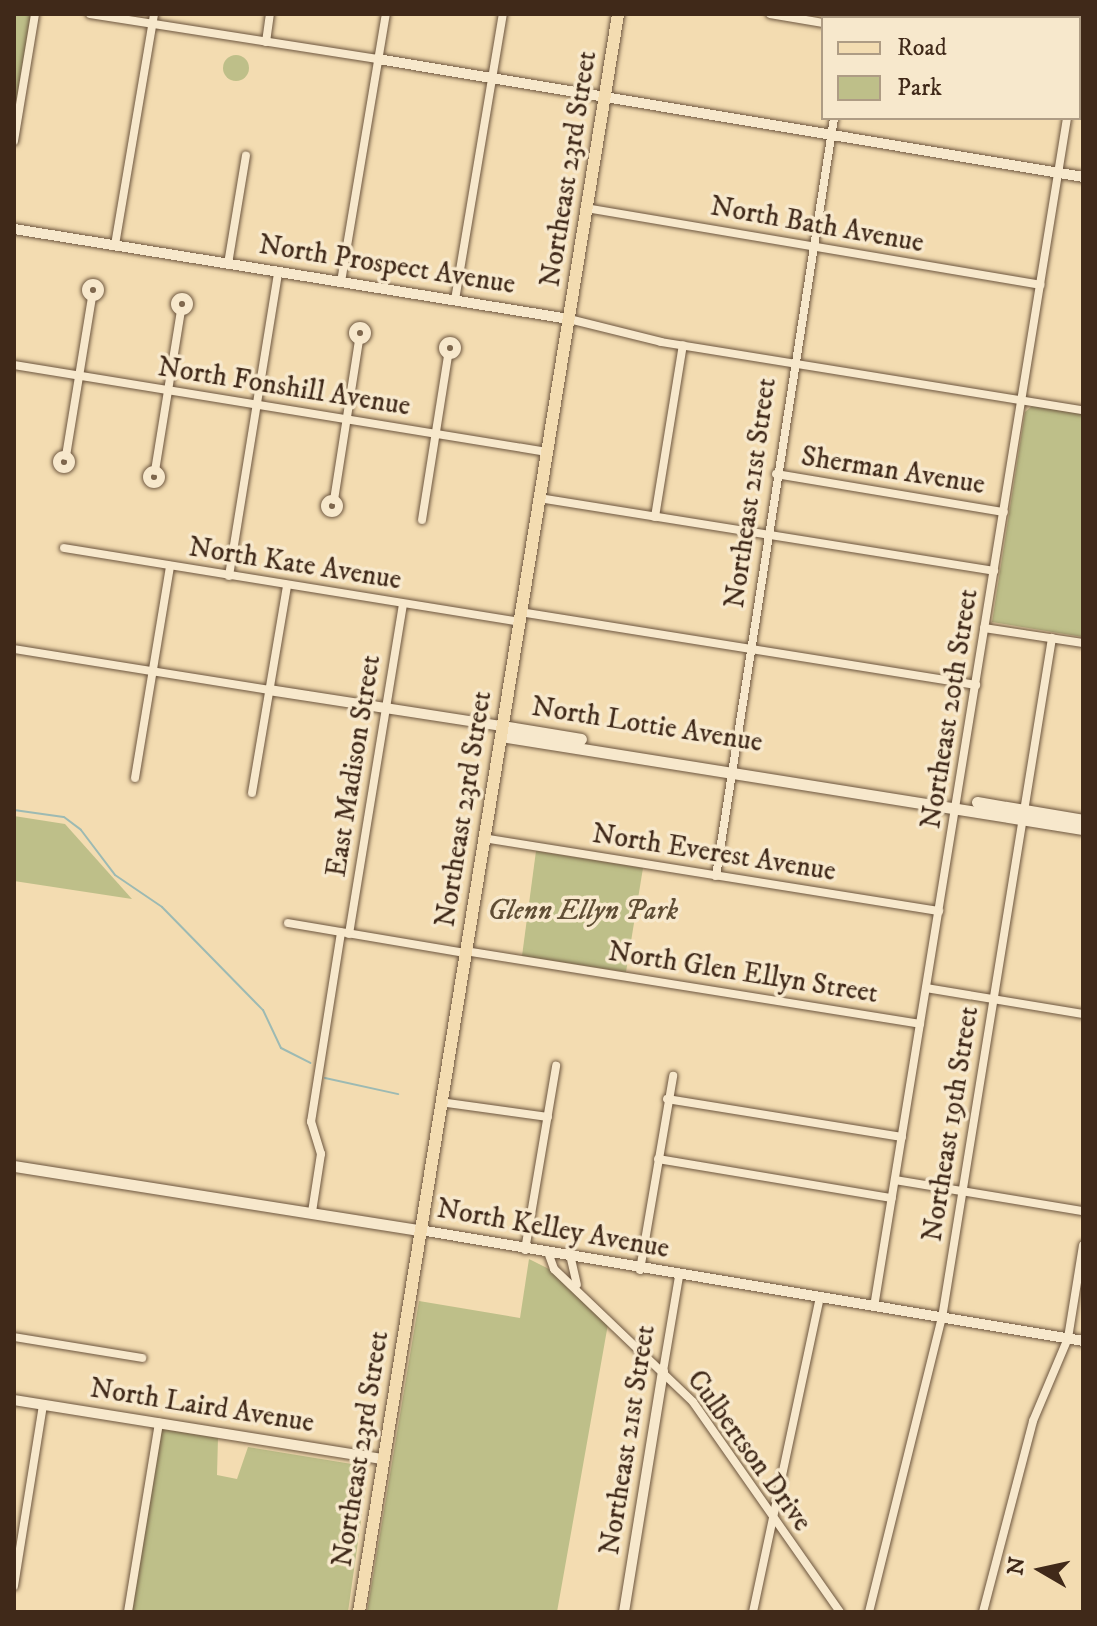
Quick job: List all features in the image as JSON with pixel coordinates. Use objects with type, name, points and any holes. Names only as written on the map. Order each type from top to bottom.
[{"type":"main road","name":"Northeast 23rd Street","points":[[359,1612],[618,14]]},
{"type":"main road","name":"North Lottie Avenue","points":[[502,731],[957,802],[1083,829]]},
{"type":"main road","name":"North Lottie Avenue","points":[[1024,815],[1083,820]]},
{"type":"main road","name":"North Kelley Avenue","points":[[14,1166],[420,1230]]},
{"type":"street","points":[[14,141],[35,14]]},
{"type":"street","points":[[90,14],[1083,177]]},
{"type":"street","points":[[115,245],[154,14]]},
{"type":"street","points":[[266,42],[270,14]]},
{"type":"street","points":[[341,282],[386,14]]},
{"type":"street","points":[[455,300],[503,14]]},
{"type":"street","points":[[770,14],[821,23]]},
{"type":"street","name":"Northeast 21st Street","points":[[716,876],[752,649],[766,535],[834,120]]},
{"type":"street","name":"Northeast 20th Street","points":[[874,1307],[1067,120]]},
{"type":"street","points":[[228,264],[246,155]]},
{"type":"street","name":"North Bath Avenue","points":[[586,208],[1041,285]]},
{"type":"street","name":"North Prospect Avenue","points":[[14,229],[569,319],[683,345],[1083,410]]},
{"type":"street","points":[[229,576],[278,272]]},
{"type":"street","points":[[66,456],[92,297]]},
{"type":"street","points":[[155,471],[181,311]]},
{"type":"street","points":[[334,500],[359,340]]},
{"type":"street","points":[[655,517],[683,345]]},
{"type":"street","points":[[422,520],[448,355]]},
{"type":"street","name":"North Fonshill Avenue","points":[[14,365],[547,452]]},
{"type":"street","name":"Sherman Avenue","points":[[776,474],[1004,512]]},
{"type":"street","points":[[539,498],[994,571]]},
{"type":"street","name":"North Kate Avenue","points":[[64,548],[403,604],[752,649],[976,685]]},
{"type":"street","points":[[135,778],[170,566]]},
{"type":"street","points":[[252,793],[287,585]]},
{"type":"street","name":"East Madison Street","points":[[312,1212],[321,1154],[311,1114],[403,604]]},
{"type":"street","points":[[984,628],[1083,643]]},
{"type":"street","name":"Northeast 19th Street","points":[[869,1612],[942,1318],[1052,638]]},
{"type":"street","name":"North Lottie Avenue","points":[[14,649],[502,731]]},
{"type":"street","name":"North Everest Avenue","points":[[483,838],[939,911]]},
{"type":"street","name":"North Glen Ellyn Street","points":[[288,923],[920,1024]]},
{"type":"street","points":[[926,988],[1083,1014]]},
{"type":"street","points":[[525,1251],[556,1066]]},
{"type":"street","points":[[640,1270],[673,1076]]},
{"type":"street","points":[[667,1099],[902,1137]]},
{"type":"street","points":[[440,1102],[548,1117]]},
{"type":"street","points":[[658,1159],[892,1198]]},
{"type":"street","points":[[895,1180],[1083,1211]]},
{"type":"street","name":"North Kelley Avenue","points":[[420,1230],[571,1259],[1083,1341]]},
{"type":"street","points":[[983,1612],[1033,1421],[1068,1338],[1083,1245]]},
{"type":"street","name":"Culbertson Drive","points":[[549,1255],[663,1371],[708,1422],[776,1525],[840,1612]]},
{"type":"street","points":[[571,1259],[570,1274],[582,1291]]},
{"type":"street","name":"Northeast 21st Street","points":[[624,1612],[679,1276]]},
{"type":"street","points":[[753,1612],[776,1525],[820,1298]]},
{"type":"street","points":[[14,1337],[142,1358]]},
{"type":"street","name":"North Laird Avenue","points":[[14,1400],[383,1459]]},
{"type":"street","points":[[14,1586],[43,1405]]},
{"type":"street","points":[[128,1612],[159,1423]]},
{"type":"green space","points":[[14,14],[31,15],[14,114]]},
{"type":"green space","points":[[236,55],[245,59],[249,68],[245,77],[236,81],[227,77],[223,68],[227,59]]},
{"type":"green space","points":[[1032,406],[1083,414],[1083,637],[992,622],[1025,412]]},
{"type":"green space","points":[[14,816],[65,824],[132,899],[14,881]]},
{"type":"green space","name":"Glenn Ellyn Park","points":[[536,851],[643,868],[626,972],[522,956]]},
{"type":"green space","points":[[529,1259],[553,1271],[608,1324],[557,1612],[367,1612],[419,1301],[520,1318]]},
{"type":"green space","points":[[162,1429],[218,1438],[217,1475],[237,1479],[248,1447],[358,1465],[367,1478],[348,1612],[130,1612]]},
{"type":"waterway","points":[[14,810],[64,817],[81,830],[115,875],[162,907],[263,1010],[281,1048],[310,1063]]},
{"type":"waterway","points":[[325,1078],[398,1094]]}]
